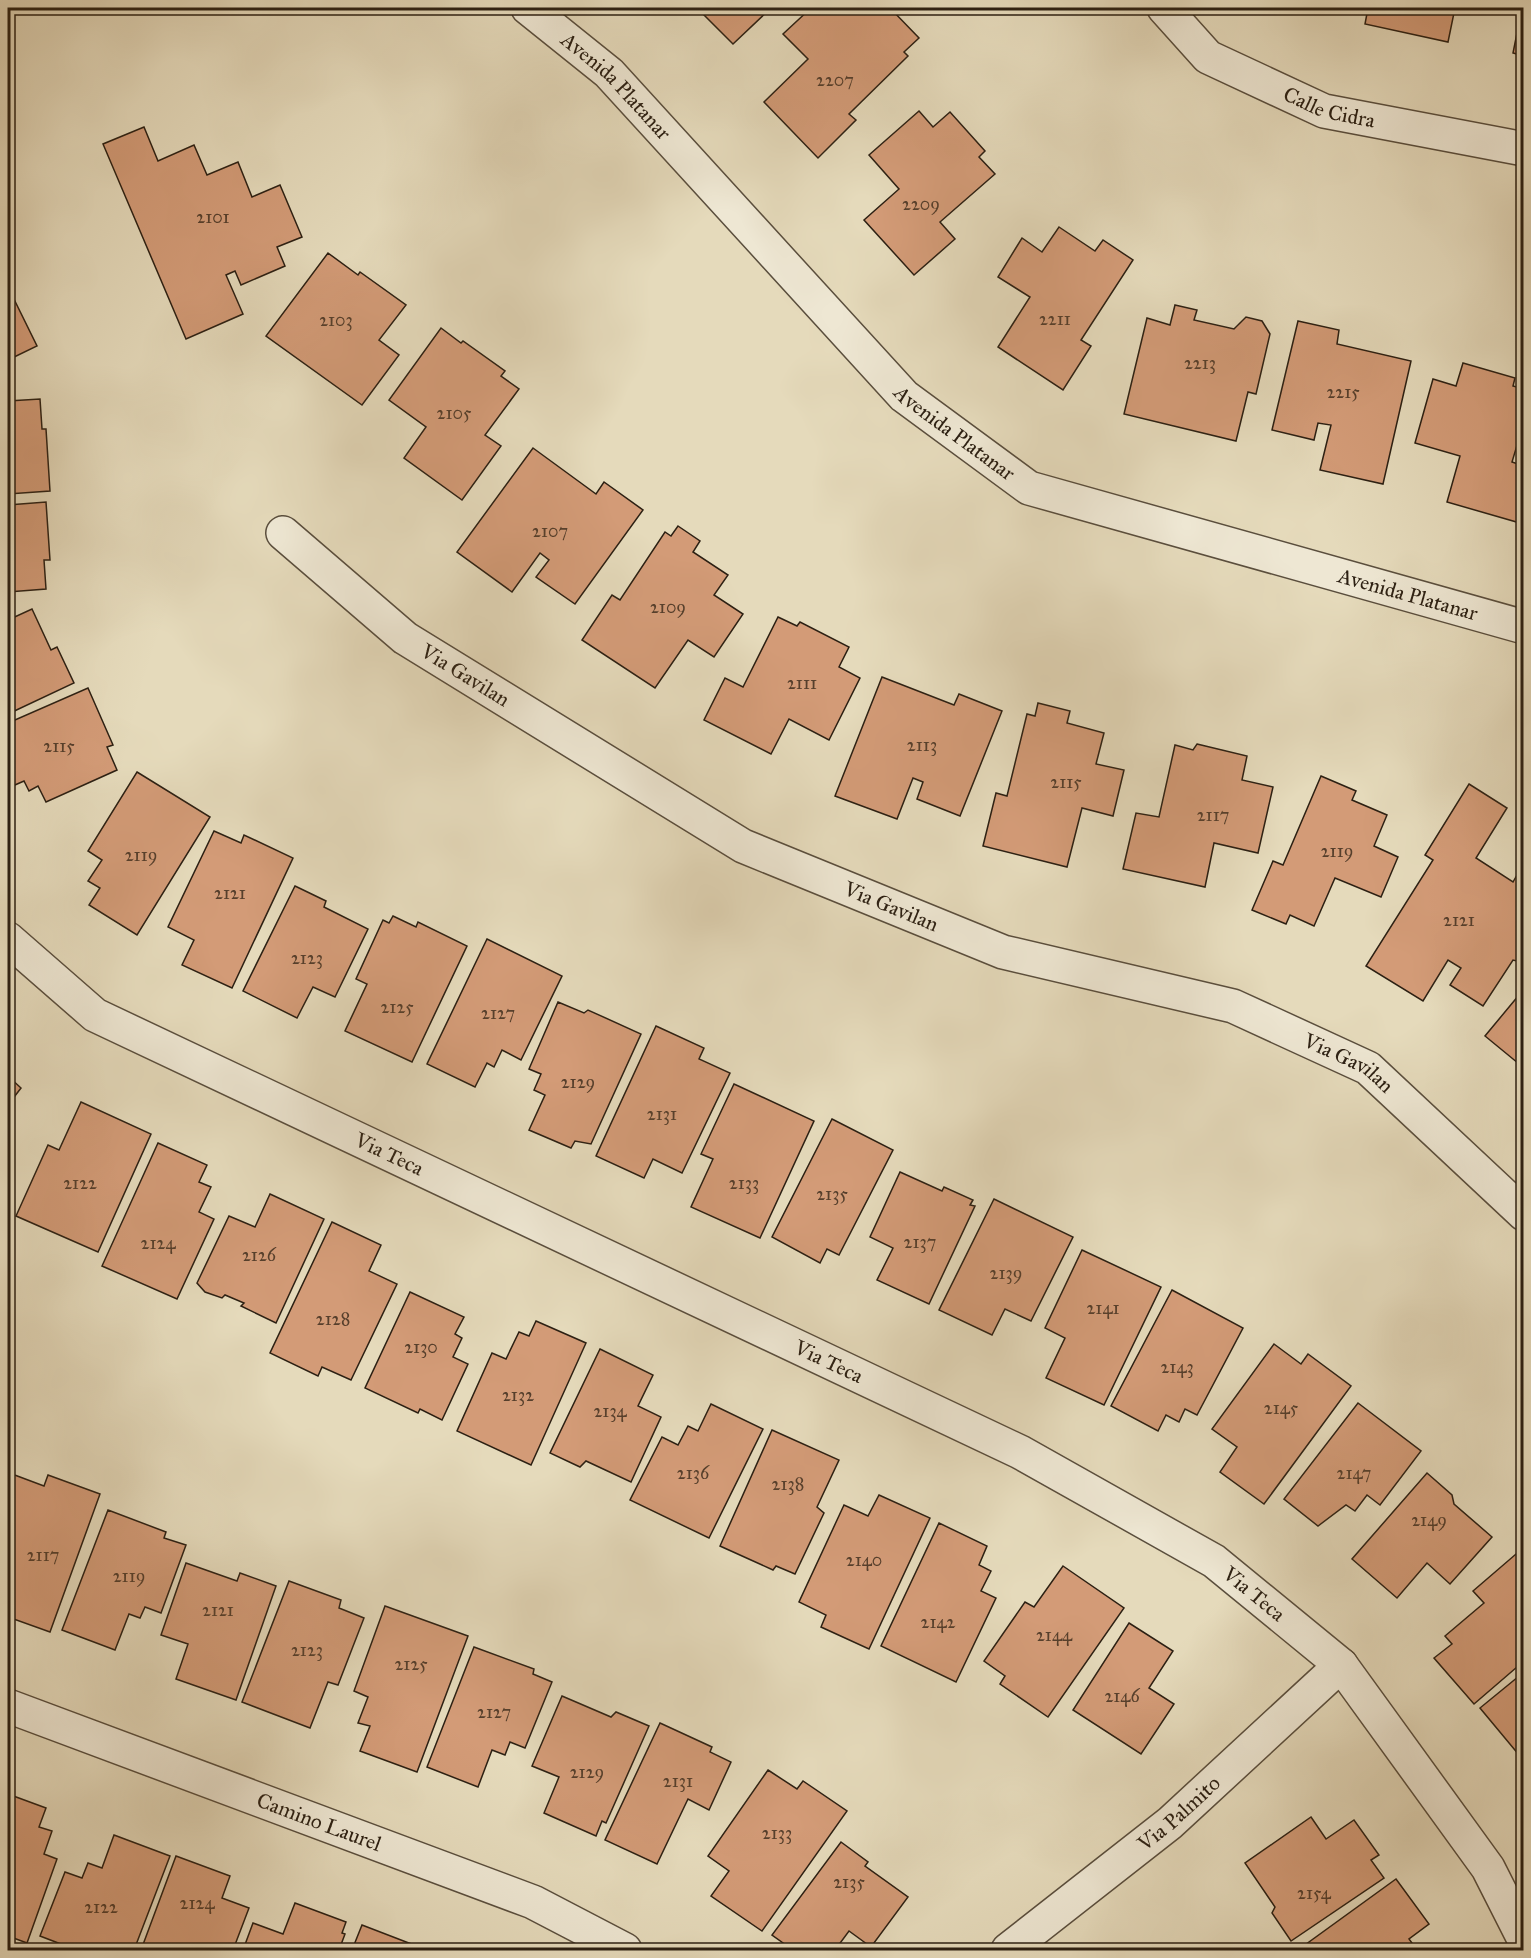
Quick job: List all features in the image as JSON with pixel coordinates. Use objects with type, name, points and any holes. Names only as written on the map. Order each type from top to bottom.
[{"type":"street","name":"Avenida Platanar","points":[[528,8],[609,73],[904,396],[1029,488],[1524,627]]},
{"type":"street","name":"Calle Cidra","points":[[1164,8],[1208,57],[1324,111],[1524,148]]},
{"type":"street","name":"Via Gavilan","points":[[283,533],[405,638],[743,846],[1003,952],[1233,1005],[1368,1068],[1524,1214]]},
{"type":"street","name":"Via Teca","points":[[8,939],[95,1015],[1020,1452],[1214,1561],[1341,1665],[1488,1868],[1524,1939]]},
{"type":"street","name":"Via Palmito","points":[[1008,1950],[1170,1823],[1341,1665]]},
{"type":"street","name":"Camino Laurel","points":[[8,1706],[532,1902],[625,1950]]},
{"type":"building","points":[[697,8],[771,8],[733,44]]},
{"type":"building","points":[[811,8],[890,8],[919,38],[904,52],[908,56],[849,114],[856,120],[818,158],[764,102],[808,59],[783,34]]},
{"type":"building","points":[[1368,8],[1455,8],[1448,42],[1365,24]]},
{"type":"building","points":[[1522,8],[1524,8],[1524,56],[1513,53]]},
{"type":"building","points":[[919,111],[933,127],[950,112],[985,151],[979,157],[995,174],[940,222],[955,239],[914,275],[864,220],[899,189],[869,155]]},
{"type":"building","points":[[144,127],[158,161],[194,145],[207,175],[238,162],[252,197],[280,185],[302,237],[277,247],[285,266],[241,285],[235,271],[226,275],[243,314],[186,339],[103,144]]},
{"type":"building","points":[[1059,227],[1095,251],[1103,240],[1133,260],[1081,340],[1091,346],[1063,390],[998,347],[1030,297],[998,277],[1022,238],[1042,252]]},
{"type":"building","points":[[328,253],[358,275],[360,272],[406,305],[379,340],[399,355],[362,405],[266,336]]},
{"type":"building","points":[[8,287],[37,346],[8,360]]},
{"type":"building","points":[[1175,305],[1197,310],[1194,320],[1234,329],[1246,317],[1262,321],[1270,334],[1256,394],[1248,392],[1236,441],[1124,414],[1147,318],[1170,325]]},
{"type":"building","points":[[1298,321],[1339,330],[1337,344],[1411,361],[1383,484],[1320,470],[1331,425],[1318,423],[1314,440],[1272,430]]},
{"type":"building","points":[[441,328],[505,371],[501,376],[519,389],[485,435],[501,446],[462,500],[404,458],[426,427],[389,400]]},
{"type":"building","points":[[1463,363],[1515,378],[1513,386],[1524,389],[1524,422],[1512,462],[1524,466],[1524,511],[1520,523],[1447,502],[1460,456],[1415,443],[1433,379],[1456,386]]},
{"type":"building","points":[[40,399],[42,429],[46,429],[50,491],[8,494],[8,401]]},
{"type":"building","points":[[533,448],[596,494],[604,482],[643,510],[575,604],[536,577],[549,560],[540,553],[512,592],[457,552]]},
{"type":"building","points":[[46,502],[50,560],[44,560],[46,589],[8,592],[8,505]]},
{"type":"building","points":[[678,526],[700,541],[693,552],[728,575],[714,595],[743,614],[714,657],[688,640],[655,688],[582,640],[612,595],[620,600],[665,532],[671,536]]},
{"type":"building","points":[[32,609],[51,650],[57,647],[74,683],[8,714],[8,620]]},
{"type":"building","points":[[778,617],[797,626],[800,622],[849,647],[839,667],[860,678],[829,740],[789,719],[771,754],[704,720],[725,678],[743,687]]},
{"type":"building","points":[[882,677],[954,705],[959,694],[1002,711],[960,816],[917,799],[923,782],[913,778],[897,819],[835,796]]},
{"type":"building","points":[[88,688],[113,745],[107,747],[117,770],[46,802],[38,786],[29,791],[24,781],[8,788],[8,723]]},
{"type":"building","points":[[1038,703],[1070,711],[1067,723],[1104,733],[1096,764],[1124,770],[1113,816],[1082,808],[1067,867],[983,846],[996,793],[1007,796],[1027,714],[1035,716]]},
{"type":"building","points":[[1197,744],[1247,756],[1242,780],[1273,787],[1258,853],[1214,843],[1205,887],[1123,869],[1136,813],[1159,817],[1175,745],[1193,750]]},
{"type":"building","points":[[137,772],[210,817],[137,935],[89,905],[100,888],[88,881],[102,860],[88,851]]},
{"type":"building","points":[[1321,776],[1356,791],[1352,800],[1387,815],[1374,846],[1398,857],[1381,897],[1335,878],[1314,926],[1290,915],[1286,924],[1252,910],[1273,861],[1283,865]]},
{"type":"building","points":[[1469,784],[1507,808],[1476,858],[1513,882],[1517,875],[1524,880],[1524,958],[1521,962],[1513,960],[1483,1006],[1450,985],[1461,968],[1448,960],[1423,1001],[1366,966],[1433,860],[1425,855]]},
{"type":"building","points":[[214,831],[241,843],[244,835],[293,858],[232,988],[182,965],[194,940],[168,927]]},
{"type":"building","points":[[295,886],[326,901],[324,907],[368,929],[335,997],[313,987],[297,1018],[243,991]]},
{"type":"building","points":[[393,916],[416,927],[418,922],[467,946],[412,1062],[345,1031],[367,984],[356,979],[383,920],[389,923]]},
{"type":"building","points":[[487,939],[562,976],[521,1060],[502,1050],[494,1067],[487,1063],[475,1087],[427,1064]]},
{"type":"building","points":[[1519,995],[1524,998],[1524,1068],[1485,1036]]},
{"type":"building","points":[[558,1002],[584,1013],[588,1010],[641,1034],[591,1144],[575,1141],[571,1148],[529,1130],[545,1095],[534,1090],[541,1074],[529,1069]]},
{"type":"building","points":[[656,1026],[704,1048],[699,1059],[730,1073],[682,1173],[653,1159],[644,1178],[596,1156]]},
{"type":"building","points":[[8,1076],[21,1088],[8,1105]]},
{"type":"building","points":[[734,1084],[814,1121],[760,1238],[691,1207],[713,1159],[701,1154]]},
{"type":"building","points":[[81,1102],[151,1134],[98,1252],[16,1216],[48,1145],[59,1150]]},
{"type":"building","points":[[832,1119],[893,1150],[839,1255],[827,1249],[820,1263],[772,1237]]},
{"type":"building","points":[[158,1143],[207,1165],[199,1182],[211,1187],[199,1212],[214,1219],[177,1299],[102,1266]]},
{"type":"building","points":[[900,1172],[942,1191],[944,1187],[973,1200],[970,1205],[975,1206],[929,1304],[877,1280],[893,1248],[870,1237]]},
{"type":"building","points":[[270,1194],[324,1219],[276,1323],[241,1306],[244,1303],[225,1295],[222,1298],[205,1292],[197,1283],[229,1216],[255,1227]]},
{"type":"building","points":[[994,1199],[1073,1237],[1031,1321],[1005,1309],[992,1335],[939,1310]]},
{"type":"building","points":[[332,1222],[381,1245],[369,1271],[397,1284],[351,1380],[322,1367],[318,1376],[270,1353]]},
{"type":"building","points":[[1082,1250],[1161,1287],[1104,1405],[1046,1378],[1065,1338],[1045,1328]]},
{"type":"building","points":[[1172,1290],[1243,1328],[1197,1415],[1185,1409],[1179,1422],[1166,1415],[1158,1431],[1111,1406]]},
{"type":"building","points":[[410,1292],[464,1317],[455,1334],[462,1338],[453,1357],[468,1364],[442,1420],[420,1409],[418,1413],[365,1388]]},
{"type":"building","points":[[536,1321],[586,1343],[531,1465],[457,1431],[492,1353],[506,1359],[519,1332],[529,1336]]},
{"type":"building","points":[[1274,1344],[1301,1364],[1308,1354],[1351,1386],[1264,1504],[1220,1472],[1237,1447],[1212,1429]]},
{"type":"building","points":[[600,1349],[653,1375],[638,1406],[661,1417],[631,1482],[586,1461],[580,1467],[550,1453]]},
{"type":"building","points":[[1358,1403],[1421,1451],[1380,1505],[1367,1495],[1355,1511],[1346,1505],[1318,1526],[1284,1499]]},
{"type":"building","points":[[711,1404],[763,1429],[709,1538],[630,1500],[662,1437],[678,1445],[688,1426],[698,1431]]},
{"type":"building","points":[[772,1430],[839,1460],[817,1507],[824,1513],[795,1574],[776,1566],[773,1570],[720,1546]]},
{"type":"building","points":[[1427,1473],[1452,1495],[1454,1504],[1492,1537],[1450,1584],[1427,1563],[1397,1598],[1352,1559]]},
{"type":"building","points":[[12,1474],[44,1486],[48,1475],[100,1494],[50,1632],[8,1617],[8,1487]]},
{"type":"building","points":[[879,1495],[930,1518],[869,1649],[821,1627],[826,1615],[799,1602],[844,1505],[868,1516]]},
{"type":"building","points":[[108,1510],[166,1532],[164,1538],[186,1545],[161,1613],[145,1607],[140,1618],[129,1614],[115,1650],[62,1630]]},
{"type":"building","points":[[939,1523],[987,1546],[979,1565],[991,1571],[981,1591],[996,1598],[956,1682],[881,1646]]},
{"type":"building","points":[[1523,1548],[1524,1661],[1474,1704],[1434,1658],[1452,1644],[1445,1636],[1484,1603],[1473,1591]]},
{"type":"building","points":[[186,1563],[237,1581],[240,1573],[276,1586],[236,1700],[176,1679],[188,1644],[161,1635]]},
{"type":"building","points":[[1063,1566],[1124,1608],[1048,1717],[1000,1684],[1005,1676],[984,1661],[1025,1602],[1034,1607]]},
{"type":"building","points":[[289,1581],[341,1600],[339,1608],[364,1618],[338,1685],[328,1682],[310,1728],[242,1702]]},
{"type":"building","points":[[385,1606],[468,1636],[417,1772],[360,1751],[370,1726],[358,1723],[368,1697],[354,1691]]},
{"type":"building","points":[[1129,1623],[1173,1651],[1149,1688],[1174,1704],[1141,1754],[1073,1710]]},
{"type":"building","points":[[474,1647],[534,1669],[533,1674],[552,1682],[525,1748],[510,1742],[505,1755],[492,1750],[478,1787],[427,1767]]},
{"type":"building","points":[[1524,1672],[1524,1761],[1480,1708]]},
{"type":"building","points":[[562,1696],[611,1717],[616,1712],[649,1726],[606,1823],[602,1821],[596,1836],[544,1813],[559,1777],[532,1766]]},
{"type":"building","points":[[660,1723],[712,1747],[710,1752],[731,1762],[709,1810],[688,1799],[657,1864],[605,1840]]},
{"type":"building","points":[[768,1770],[797,1789],[803,1781],[847,1811],[762,1931],[711,1896],[729,1871],[708,1856]]},
{"type":"building","points":[[8,1794],[46,1808],[39,1827],[52,1831],[44,1854],[57,1859],[27,1943],[8,1936]]},
{"type":"building","points":[[1311,1817],[1326,1839],[1354,1820],[1379,1855],[1371,1860],[1384,1878],[1291,1941],[1272,1913],[1275,1907],[1245,1863]]},
{"type":"building","points":[[114,1835],[170,1856],[134,1950],[64,1950],[66,1946],[40,1936],[65,1872],[82,1878],[88,1863],[102,1868]]},
{"type":"building","points":[[841,1842],[868,1862],[865,1866],[908,1897],[871,1947],[849,1931],[835,1950],[793,1950],[772,1935]]},
{"type":"building","points":[[176,1856],[230,1876],[222,1898],[249,1908],[233,1950],[141,1950]]},
{"type":"building","points":[[1396,1879],[1429,1924],[1409,1939],[1417,1950],[1298,1950]]},
{"type":"building","points":[[295,1903],[346,1922],[342,1933],[345,1934],[339,1950],[243,1950],[253,1923],[283,1934]]},
{"type":"building","points":[[362,1925],[427,1950],[352,1950]]}]
